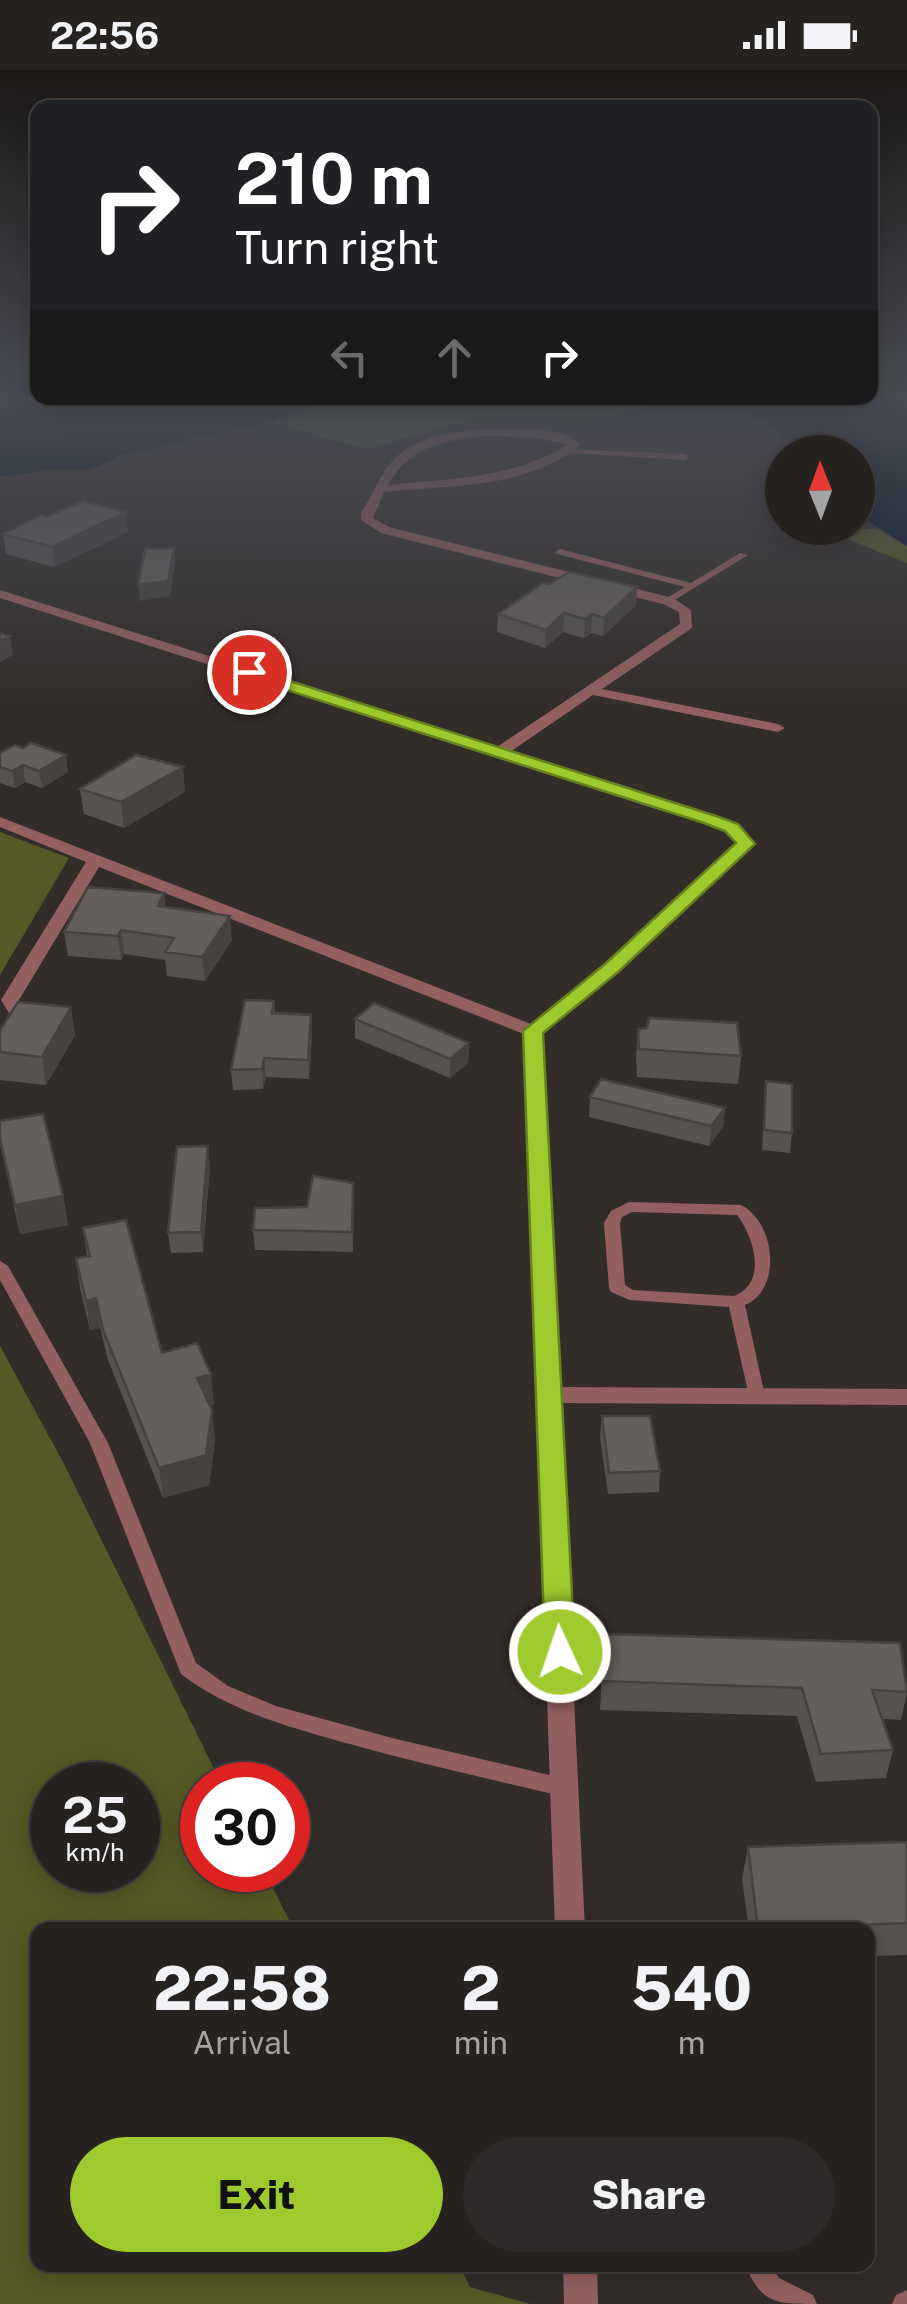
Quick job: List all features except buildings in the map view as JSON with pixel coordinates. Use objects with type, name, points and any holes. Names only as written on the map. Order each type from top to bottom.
[{"type":"street","points":[[372,505],[367,520],[385,530],[668,601],[685,610],[687,625],[500,752]]},
{"type":"street","points":[[0,594],[732,828],[746,844],[612,968],[533,1031]]},
{"type":"street","points":[[590,690],[778,728]]},
{"type":"street","points":[[0,822],[533,1031]]},
{"type":"street","points":[[54,1017],[24,1014],[10,1000],[96,859]]},
{"type":"street","points":[[533,1031],[570,1922]]},
{"type":"street","points":[[548,1396],[907,1397]]},
{"type":"street","points":[[580,2272],[582,2304]]},
{"type":"lane","points":[[560,552],[693,586]]},
{"type":"lane","points":[[668,601],[743,556]]},
{"type":"lane","points":[[629,1207],[741,1210],[754,1223],[764,1281],[758,1291],[736,1302],[630,1295],[617,1288],[612,1223],[616,1214],[629,1207]]},
{"type":"lane","points":[[0,1266],[99,1442],[188,1668],[210,1687],[244,1705],[400,1750],[566,1788]]},
{"type":"lane","points":[[736,1302],[757,1396]]},
{"type":"lane","points":[[761,2272],[770,2286],[804,2304]]},
{"type":"green space","points":[[877,529],[907,546],[907,563],[862,545],[875,545]]},
{"type":"green space","points":[[0,832],[69,858],[0,975]]},
{"type":"green space","points":[[0,1346],[64,1464],[211,1762],[180,1762],[180,1892],[275,1892],[290,1922],[30,1922],[30,2272],[462,2272],[470,2287],[530,2304],[0,2304]]},
{"type":"water","points":[[875,505],[907,505],[907,546],[875,525]]},
{"type":"route","points":[[249,672],[710,820],[732,828],[746,844],[612,968],[533,1031],[560,1652]]}]
